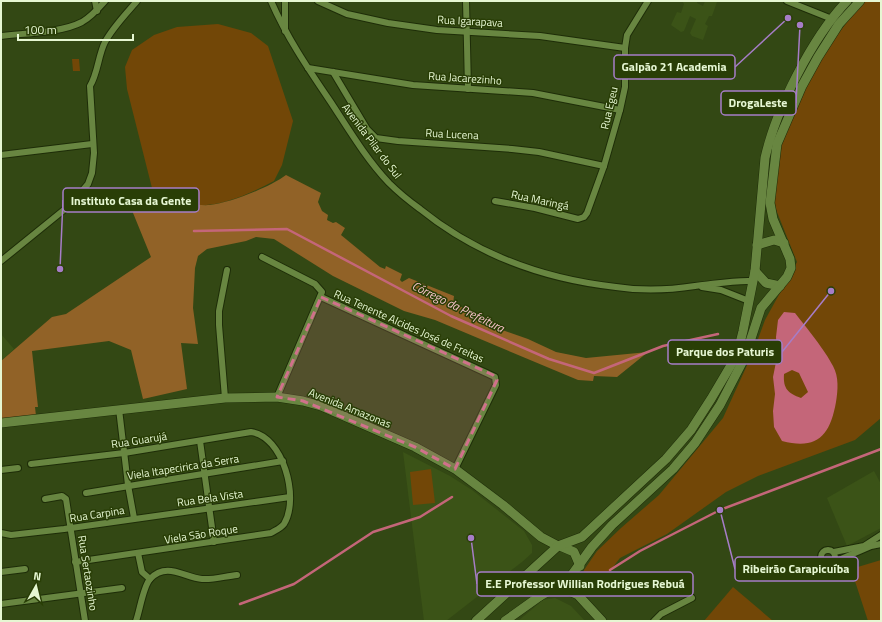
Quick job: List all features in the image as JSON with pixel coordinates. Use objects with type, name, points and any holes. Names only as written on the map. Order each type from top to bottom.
[{"type":"main road","points":[[476,621],[524,576],[559,546],[582,536],[666,459],[691,430],[724,378],[737,355],[753,281],[765,158],[769,141],[794,82],[832,19],[847,1]]},
{"type":"main road","points":[[505,621],[571,576],[580,566],[592,547],[612,525],[673,469],[695,443],[720,405],[739,369],[762,308],[788,277],[791,268],[790,259],[784,243],[772,219],[770,203],[777,144],[802,86],[818,57],[839,24],[860,1]]},
{"type":"main road","points":[[757,246],[774,240],[784,243]]},
{"type":"main road","points":[[754,271],[766,283],[780,286]]},
{"type":"main road","name":"Avenida Amazonas","points":[[1,424],[119,409],[224,398],[277,397],[321,406],[415,447],[455,469],[503,505],[541,537],[574,552],[580,566]]},
{"type":"main road","points":[[541,537],[546,557]]},
{"type":"main road","points":[[524,576],[529,588],[540,596]]},
{"type":"main road","points":[[571,576],[578,595],[602,621]]},
{"type":"main road","points":[[558,586],[578,595]]},
{"type":"street","points":[[95,1],[97,10]]},
{"type":"street","points":[[1,36],[71,26],[88,18],[105,1]]},
{"type":"street","points":[[1,261],[70,205],[88,184],[92,173],[94,153],[92,144],[90,86],[95,78],[99,55],[113,30],[137,1]]},
{"type":"street","name":"Avenida Pilar do Sul","points":[[271,1],[285,32],[308,68],[348,128],[389,183],[440,225],[462,238],[515,264],[558,278],[616,287],[644,290],[696,286],[720,281],[753,281]]},
{"type":"street","points":[[285,1],[285,32]]},
{"type":"street","name":"Rua Igarapava","points":[[318,1],[347,14],[388,23],[466,32],[540,36],[625,48]]},
{"type":"street","points":[[466,1],[468,89]]},
{"type":"street","name":"Rua Egeu","points":[[581,219],[591,207],[620,110],[624,87],[625,48],[630,28],[647,1]]},
{"type":"street","points":[[787,1],[832,19]]},
{"type":"street","name":"Rua Jacarezinho","points":[[308,68],[412,85],[534,94],[620,110]]},
{"type":"street","name":"Rua Lucena","points":[[333,72],[369,132],[376,138],[539,152],[604,166]]},
{"type":"street","points":[[1,155],[92,144]]},
{"type":"street","name":"Rua Maringá","points":[[495,201],[581,219]]},
{"type":"street","points":[[262,258],[315,284],[322,292],[321,297]]},
{"type":"street","points":[[224,398],[219,312],[227,270]]},
{"type":"street","name":"Avenida Pilar do Sul","points":[[696,286],[721,290],[749,301]]},
{"type":"street","name":"Rua Tenente Alcides José de Freitas","points":[[277,397],[321,297],[495,377],[496,385],[455,469]]},
{"type":"street","points":[[119,409],[128,485],[134,518]]},
{"type":"street","name":"Rua Guarujá","points":[[31,464],[124,453],[250,432],[264,436],[283,461]]},
{"type":"street","points":[[200,441],[214,542]]},
{"type":"street","points":[[283,461],[288,480],[290,497]]},
{"type":"street","name":"Viela Itapecirica da Serra","points":[[86,493],[283,461]]},
{"type":"street","points":[[1,470],[18,468]]},
{"type":"street","name":"Rua Sertaozinho","points":[[45,499],[62,496],[66,499],[67,528],[75,562],[85,621]]},
{"type":"street","name":"Rua Bela Vista","points":[[134,518],[290,497]]},
{"type":"street","name":"Viela São Roque","points":[[75,562],[271,533],[281,527],[285,522],[289,512],[290,497]]},
{"type":"street","name":"Rua Carpina","points":[[1,533],[11,535],[134,518]]},
{"type":"street","points":[[881,535],[864,546],[834,552],[827,550],[823,552],[821,556],[825,564],[830,564],[871,546],[881,544]]},
{"type":"street","points":[[834,552],[836,557],[834,562]]},
{"type":"street","points":[[136,554],[142,572],[150,579]]},
{"type":"street","points":[[1,571],[25,569]]},
{"type":"street","points":[[136,621],[146,586],[150,579],[168,571],[177,571],[194,578],[204,579],[237,575]]},
{"type":"street","points":[[1,604],[122,588]]},
{"type":"street","points":[[654,621],[661,614],[692,598]]},
{"type":"highlighted area","points":[[321,297],[493,375],[497,380],[455,469],[415,447],[303,401],[277,397]]},
{"type":"shaded area","points":[[682,1],[697,1],[697,3],[703,6],[705,1],[717,2],[712,16],[709,16],[705,24],[708,26],[703,40],[692,36],[690,33],[696,19],[690,16],[684,31],[681,32],[671,25],[677,12],[681,13],[684,4]]},
{"type":"shaded area","points":[[863,1],[881,1],[881,418],[855,440],[758,476],[726,492],[667,534],[620,558],[595,590],[585,588],[582,580],[584,570],[597,551],[659,495],[723,418],[754,350],[765,320],[797,262],[771,197],[779,143],[801,94],[832,42]]},
{"type":"shaded area","points":[[218,24],[251,33],[268,46],[293,121],[282,165],[274,181],[252,192],[227,201],[214,204],[189,205],[174,201],[152,188],[127,89],[125,67],[132,50],[154,35],[177,27]]},
{"type":"shaded area","points":[[72,59],[79,59],[80,71],[73,71]]},
{"type":"shaded area","points":[[286,175],[321,193],[318,202],[322,211],[328,215],[327,220],[333,223],[336,222],[345,228],[341,235],[380,267],[385,269],[386,266],[402,274],[400,280],[402,282],[409,278],[454,296],[453,304],[467,309],[477,321],[528,339],[556,352],[586,358],[648,352],[617,377],[594,376],[593,381],[578,380],[435,320],[404,311],[333,276],[274,239],[256,237],[246,241],[207,249],[198,256],[195,268],[193,308],[198,344],[181,343],[187,389],[143,399],[131,350],[109,341],[32,351],[38,407],[35,407],[36,416],[1,420],[1,361],[52,317],[66,314],[151,257],[131,208],[157,201],[200,205],[218,204],[239,198],[279,180]]},
{"type":"shaded area","points":[[784,312],[795,313],[825,353],[835,370],[838,384],[837,397],[830,424],[826,432],[813,442],[794,443],[782,441],[774,427],[773,411],[775,394],[773,377],[777,357],[776,337],[778,320]],"holes":[[[792,370],[799,373],[808,392],[801,398],[787,390],[784,383],[784,374]]]},
{"type":"shaded area","points":[[1,334],[14,349],[1,361]]},
{"type":"shaded area","points":[[403,452],[450,476],[472,490],[524,531],[532,545],[532,553],[522,562],[446,621],[424,621]]},
{"type":"shaded area","points":[[431,469],[435,503],[413,505],[410,472]]},
{"type":"shaded area","points":[[874,471],[881,484],[881,528],[847,546],[827,498]]},
{"type":"shaded area","points":[[881,560],[881,621],[868,621],[851,569]]},
{"type":"shaded area","points":[[733,587],[773,621],[704,621]]},
{"type":"shaded area","points":[[555,598],[571,606],[585,621],[518,621],[543,600]]},
{"type":"waterway","name":"Córrego da Prefeitura","points":[[194,231],[287,229],[451,316],[549,359],[594,373],[663,346],[718,334]]},
{"type":"waterway","points":[[610,570],[640,551],[720,510],[881,449]]},
{"type":"waterway","points":[[240,604],[294,584],[373,532],[420,517],[452,497]]},
{"type":"place","name":"Galpão 21 Academia","points":[[788,18]]},
{"type":"place","name":"DrogaLeste","points":[[800,25]]},
{"type":"place","name":"Instituto Casa da Gente","points":[[60,269]]},
{"type":"place","name":"Parque dos Paturis","points":[[831,291]]},
{"type":"place","name":"Ribeirão Carapicuíba","points":[[720,510]]},
{"type":"place","name":"E.E Professor Willian Rodrigues Rebuá","points":[[471,538]]}]
